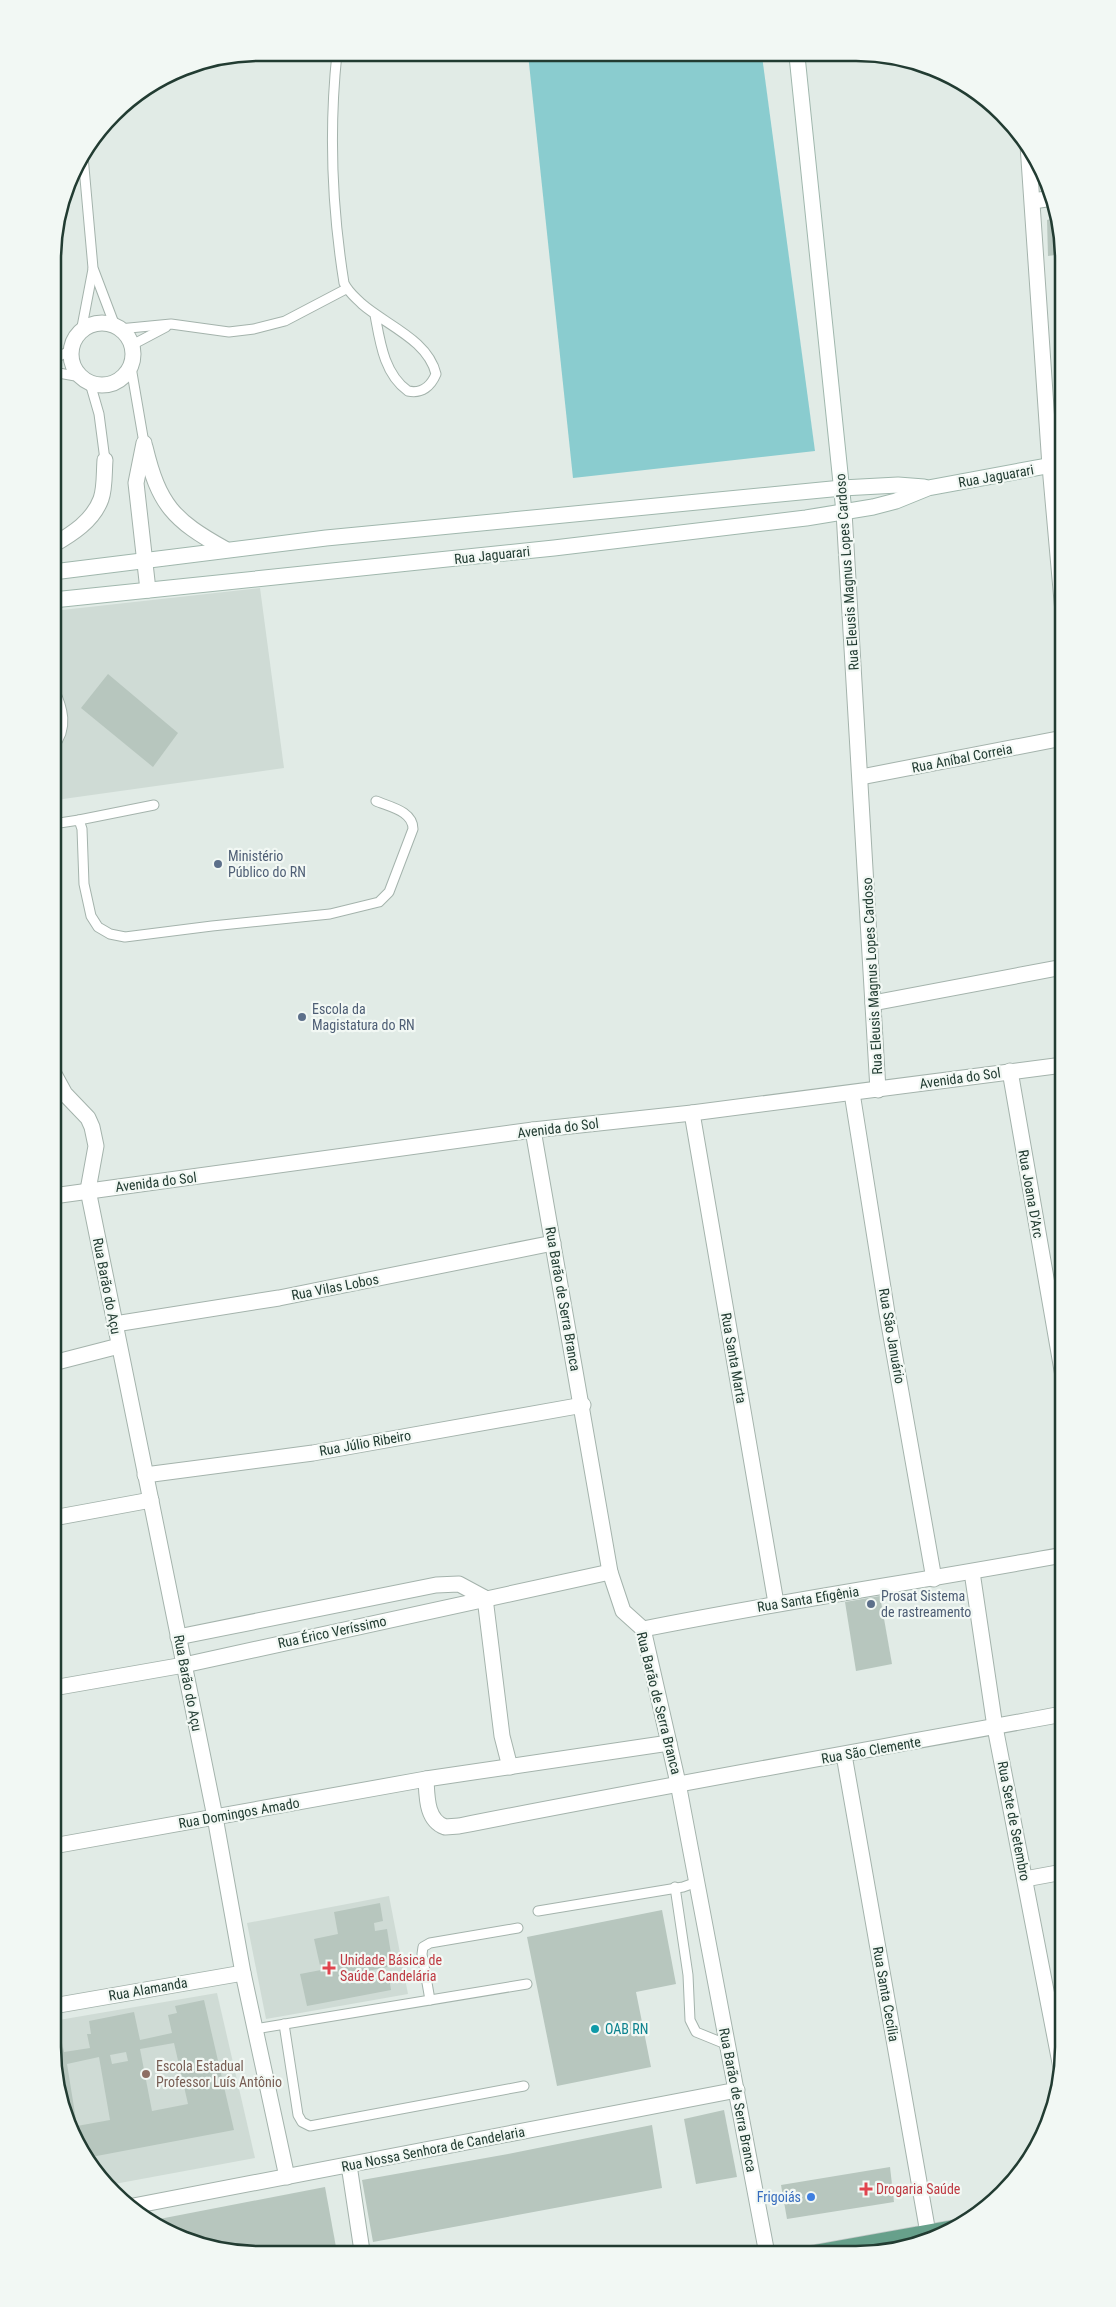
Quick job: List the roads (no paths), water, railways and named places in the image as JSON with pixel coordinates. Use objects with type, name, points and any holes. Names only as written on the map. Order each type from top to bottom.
[{"type":"main road","points":[[853,2246],[924,2234]]},
{"type":"street","name":"Rua Eleusis Magnus Lopes Cardoso","points":[[798,61],[844,512],[878,1090]]},
{"type":"street","points":[[1030,164],[1055,442]]},
{"type":"street","points":[[1033,201],[1045,199]]},
{"type":"street","points":[[97,324],[117,327],[127,336],[132,346],[133,356],[126,375],[109,385],[86,380],[72,360],[72,350],[81,332],[97,324]]},
{"type":"street","points":[[144,443],[158,488],[174,516],[196,533],[225,549]]},
{"type":"street","points":[[144,443],[136,483],[148,590]]},
{"type":"street","points":[[61,540],[75,532],[93,514],[102,498],[105,460]]},
{"type":"street","name":"Rua Jaguarari","points":[[61,599],[554,548],[844,512],[896,501],[928,488],[1055,464]]},
{"type":"street","name":"Rua Jaguarari","points":[[61,571],[225,549],[842,488],[898,485],[928,488]]},
{"type":"street","name":"Rua Aníbal Correia","points":[[861,777],[1055,740]]},
{"type":"street","points":[[873,1003],[1055,969]]},
{"type":"street","name":"Avenida do Sol","points":[[61,1195],[533,1130],[692,1113],[1055,1066]]},
{"type":"street","name":"Rua Joana D'Arc","points":[[1010,1072],[1055,1330]]},
{"type":"street","points":[[61,1087],[65,1094],[88,1118],[92,1126],[96,1146],[88,1190]]},
{"type":"street","name":"Rua São Januário","points":[[852,1093],[887,1313],[934,1579]]},
{"type":"street","name":"Rua Santa Marta","points":[[692,1113],[776,1604]]},
{"type":"street","name":"Rua Barão de Serra Branca","points":[[533,1130],[610,1572],[623,1611],[643,1629],[678,1783],[766,2246]]},
{"type":"street","name":"Rua Barão do Açu","points":[[88,1190],[215,1817],[243,1972],[287,2177]]},
{"type":"street","name":"Rua Vilas Lobos","points":[[115,1324],[279,1298],[553,1243]]},
{"type":"street","points":[[61,1361],[120,1346]]},
{"type":"street","name":"Rua Júlio Ribeiro","points":[[146,1475],[313,1452],[582,1405]]},
{"type":"street","points":[[61,1517],[151,1500]]},
{"type":"street","name":"Rua Santa Efigênia","points":[[643,1629],[776,1604],[1055,1557]]},
{"type":"street","name":"Rua Érico Veríssimo","points":[[61,1687],[184,1665],[610,1572]]},
{"type":"street","name":"Rua Sete de Setembro","points":[[972,1572],[995,1726],[1025,1879],[1055,2014]]},
{"type":"street","points":[[178,1637],[436,1585],[459,1584],[485,1598],[502,1736],[510,1767]]},
{"type":"street","name":"Rua São Clemente","points":[[678,1783],[844,1756],[1055,1715]]},
{"type":"street","name":"Rua Domingos Amado","points":[[61,1844],[426,1779],[669,1742]]},
{"type":"street","name":"Rua Santa Cecília","points":[[844,1756],[928,2232]]},
{"type":"street","points":[[426,1779],[429,1808],[435,1820],[445,1827],[678,1783]]},
{"type":"street","points":[[1025,1879],[1055,1873]]},
{"type":"street","name":"Rua Alamanda","points":[[61,2004],[243,1972]]},
{"type":"street","name":"Rua Nossa Senhora de Candelaria","points":[[138,2204],[737,2090]]},
{"type":"street","points":[[349,2165],[361,2246]]},
{"type":"lane","points":[[336,61],[332,105],[335,192],[343,276],[346,288],[375,315],[419,345],[432,361],[436,374],[423,390],[408,391],[388,368],[375,315]]},
{"type":"lane","points":[[81,332],[93,268],[84,168]]},
{"type":"lane","points":[[93,268],[117,327],[171,324],[229,332],[254,329],[285,321],[346,288]]},
{"type":"lane","points":[[132,346],[171,324]]},
{"type":"lane","points":[[61,355],[72,350]]},
{"type":"lane","points":[[130,367],[144,443]]},
{"type":"lane","points":[[61,374],[86,380],[99,414],[105,460]]},
{"type":"lane","points":[[61,703],[63,718],[61,737]]},
{"type":"lane","points":[[79,820],[82,829],[84,884],[91,916],[98,928],[110,934],[125,937],[330,914],[379,902],[389,892],[413,829],[413,821],[409,816],[376,800]]},
{"type":"lane","points":[[61,823],[154,805]]},
{"type":"lane","points":[[538,1911],[683,1887],[697,1882]]},
{"type":"lane","points":[[674,1887],[688,1974],[690,2020],[696,2032],[728,2045]]},
{"type":"lane","points":[[430,2000],[422,1954],[424,1947],[430,1943],[518,1928]]},
{"type":"lane","points":[[255,2029],[527,1984]]},
{"type":"lane","points":[[284,2024],[298,2115],[302,2122],[310,2126],[524,2086]]},
{"type":"water","points":[[529,61],[763,61],[815,451],[573,478]]},
{"type":"place","name":"Ministério Público do RN","points":[[218,864]]},
{"type":"place","name":"Escola da Magistatura do RN","points":[[302,1017]]},
{"type":"place","name":"Prosat Sistema de rastreamento","points":[[871,1604]]},
{"type":"place","name":"Unidade Básica de Saúde Candelária","points":[[329,1968]]},
{"type":"place","name":"OAB RN","points":[[595,2029]]},
{"type":"place","name":"Escola Estadual Professor Luís Antônio","points":[[146,2074]]},
{"type":"place","name":"Drogaria Saúde","points":[[866,2189]]},
{"type":"place","name":"Frigoiás","points":[[811,2197]]}]
